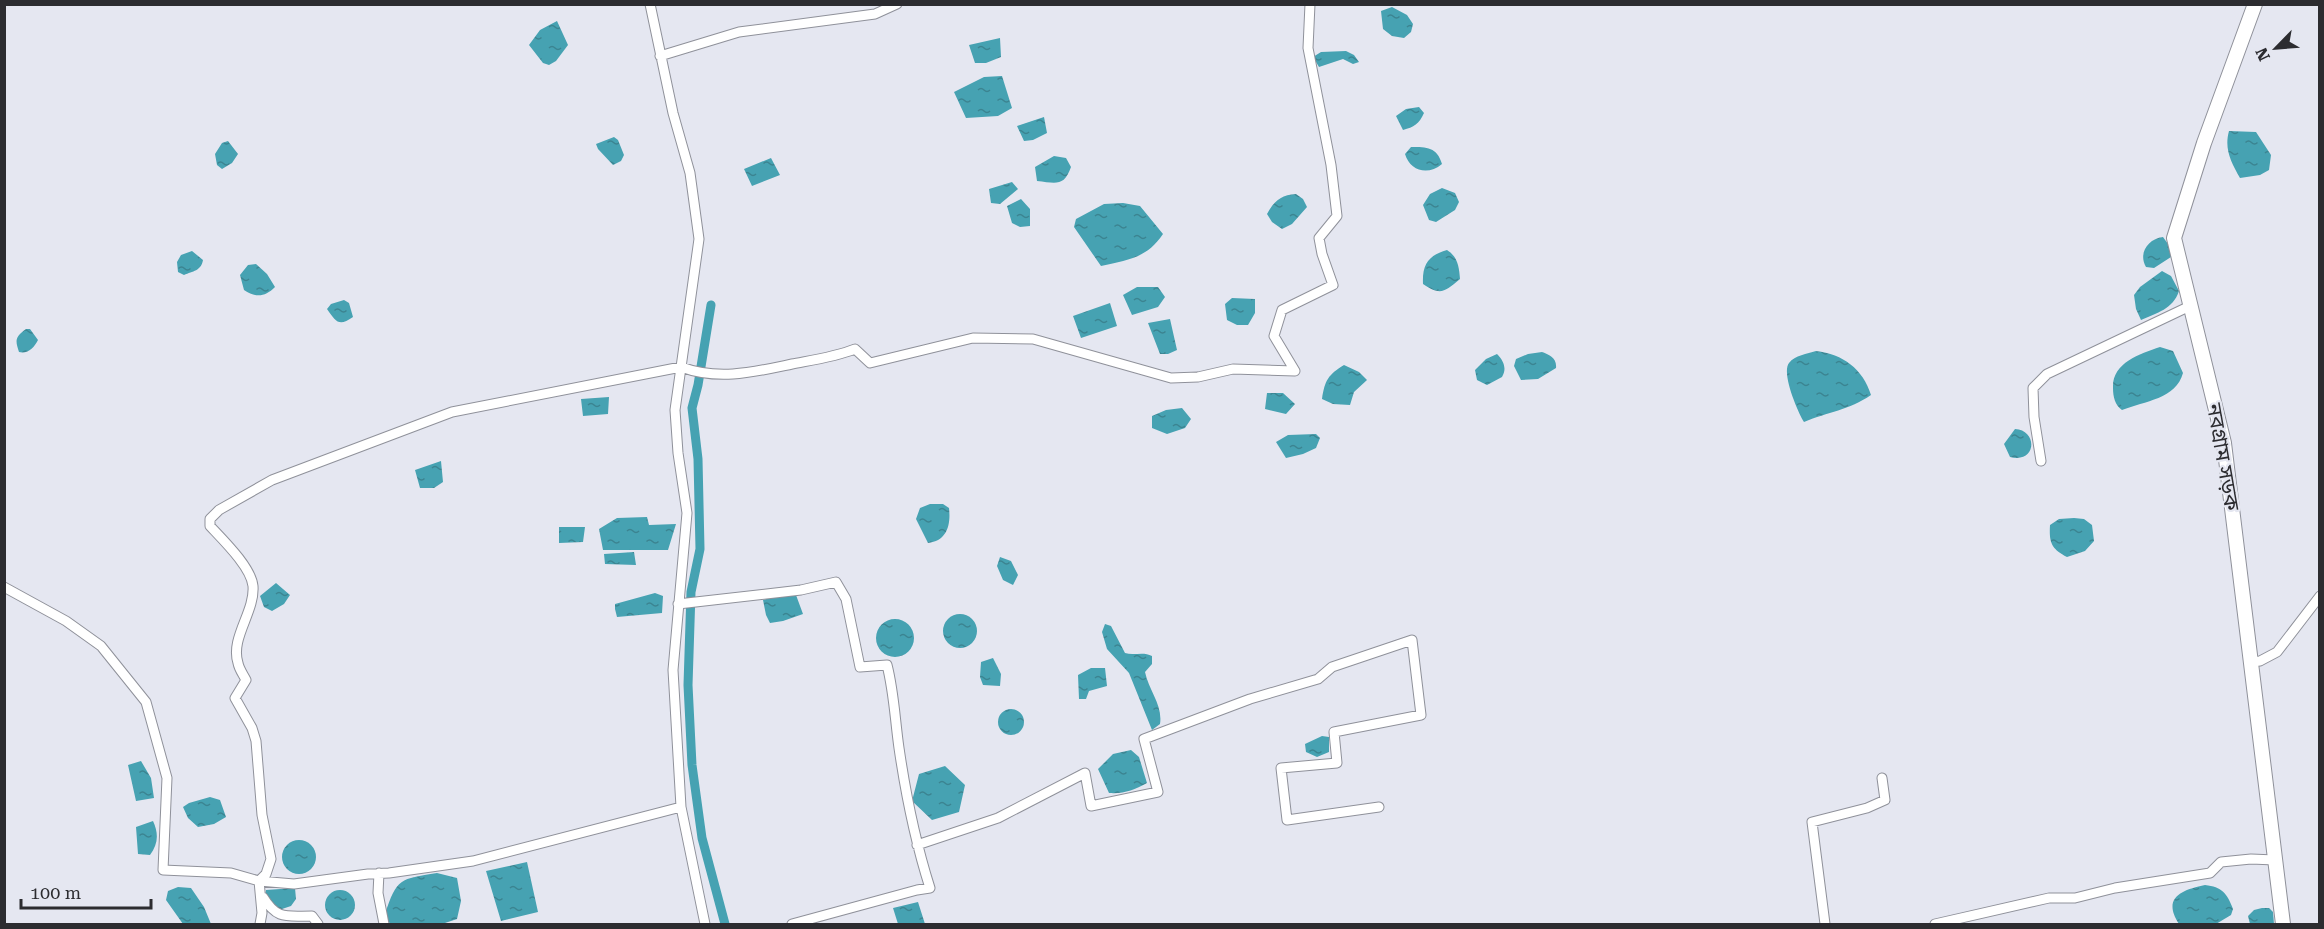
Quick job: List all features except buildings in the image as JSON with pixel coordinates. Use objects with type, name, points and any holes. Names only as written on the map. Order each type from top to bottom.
[{"type":"main road","name":"নবগ্রাম সড়ক","points":[[2255,4],[2204,143],[2174,238],[2224,443],[2283,924]]},
{"type":"street","points":[[651,4],[673,113],[690,172],[699,239],[675,410],[678,453],[687,513],[673,670],[681,807],[705,924]]},
{"type":"street","points":[[663,55],[686,46],[738,32],[875,14],[897,4]]},
{"type":"street","points":[[259,881],[266,874],[271,859],[262,815],[256,741],[235,698],[246,680],[237,661],[238,640],[250,609],[253,585],[245,567],[210,526],[210,519],[219,510],[272,480],[452,412],[681,367],[712,375],[753,372],[838,356],[855,349],[870,363],[973,338],[1033,339],[1170,378],[1198,377],[1233,369],[1294,371],[1274,336],[1282,310],[1333,285],[1319,238],[1337,216],[1332,165],[1308,48],[1310,4]]},
{"type":"street","points":[[2041,461],[2034,417],[2033,388],[2047,374],[2190,306]]},
{"type":"street","points":[[680,603],[801,590],[836,582],[846,598],[861,667],[887,665],[893,689],[907,803],[930,888],[792,924]]},
{"type":"street","points":[[4,587],[66,621],[101,645],[146,702],[167,778],[163,870],[231,873],[259,881],[294,884],[473,861],[681,807]]},
{"type":"street","points":[[2251,662],[2260,661],[2277,652],[2319,596]]},
{"type":"street","points":[[917,845],[998,818],[1085,773],[1091,806],[1158,792],[1144,739],[1251,699],[1318,680],[1332,668],[1412,640],[1421,715],[1334,732],[1337,763],[1281,768],[1287,820],[1379,807]]},
{"type":"street","points":[[1825,924],[1812,822],[1867,808],[1885,800],[1882,778]]},
{"type":"street","points":[[1935,924],[2049,898],[2075,898],[2115,888],[2210,873],[2221,862],[2251,859],[2275,860]]},
{"type":"street","points":[[380,873],[378,893],[384,924]]},
{"type":"street","points":[[259,881],[260,924]]},
{"type":"street","points":[[261,895],[270,909],[279,916],[312,916],[318,924]]},
{"type":"water","points":[[1392,7],[1407,15],[1413,24],[1411,32],[1404,38],[1392,36],[1383,29],[1381,11]]},
{"type":"water","points":[[557,21],[568,45],[556,61],[549,65],[543,63],[529,45],[540,30]]},
{"type":"water","points":[[1000,38],[1001,57],[986,63],[975,63],[969,45]]},
{"type":"water","points":[[1346,51],[1354,55],[1359,62],[1353,64],[1343,59],[1319,67],[1313,57],[1321,52]]},
{"type":"water","points":[[1002,76],[1012,108],[998,116],[966,118],[954,92],[984,77]]},
{"type":"water","points":[[1419,107],[1424,113],[1420,120],[1403,130],[1396,116],[1406,109]]},
{"type":"water","points":[[1044,117],[1047,133],[1033,140],[1024,141],[1017,126]]},
{"type":"water","points":[[2229,131],[2256,132],[2271,155],[2269,170],[2260,175],[2240,178],[2228,150]]},
{"type":"water","points":[[614,137],[618,140],[624,155],[621,161],[613,165],[596,144]]},
{"type":"water","points":[[228,141],[238,154],[232,163],[222,169],[217,165],[215,154],[222,143]]},
{"type":"water","points":[[1411,147],[1431,149],[1440,158],[1442,164],[1425,171],[1415,168],[1407,160],[1405,154]]},
{"type":"water","points":[[1054,156],[1066,158],[1071,167],[1065,178],[1054,183],[1037,181],[1035,167]]},
{"type":"water","points":[[771,158],[780,175],[752,186],[744,169]]},
{"type":"water","points":[[1012,182],[1018,189],[1000,204],[991,203],[989,189]]},
{"type":"water","points":[[1442,188],[1455,193],[1459,202],[1455,210],[1436,222],[1429,220],[1423,205],[1430,194]]},
{"type":"water","points":[[1296,194],[1303,199],[1307,207],[1292,224],[1282,229],[1272,222],[1267,214],[1278,200]]},
{"type":"water","points":[[1021,199],[1030,209],[1030,226],[1020,227],[1012,223],[1007,206]]},
{"type":"water","points":[[1123,203],[1140,206],[1163,234],[1150,248],[1136,257],[1101,266],[1074,227],[1076,219],[1104,204]]},
{"type":"water","points":[[2163,237],[2168,244],[2171,257],[2154,268],[2146,267],[2143,257],[2146,248],[2153,241]]},
{"type":"water","points":[[1447,250],[1456,259],[1460,279],[1442,291],[1434,290],[1423,284],[1425,266],[1431,258]]},
{"type":"water","points":[[192,251],[203,260],[202,264],[196,270],[184,275],[178,272],[177,262],[181,255]]},
{"type":"water","points":[[256,264],[267,274],[275,287],[268,293],[252,294],[244,290],[240,275],[248,265]]},
{"type":"water","points":[[2162,271],[2171,276],[2179,291],[2169,306],[2141,320],[2136,309],[2134,295],[2140,287]]},
{"type":"water","points":[[1137,287],[1158,287],[1165,297],[1158,307],[1132,315],[1123,295]]},
{"type":"water","points":[[1232,298],[1255,299],[1255,313],[1248,325],[1237,325],[1227,320],[1225,304]]},
{"type":"water","points":[[344,300],[349,303],[353,317],[344,322],[338,322],[327,309],[331,304]]},
{"type":"water","points":[[1110,303],[1117,326],[1081,338],[1073,316]]},
{"type":"water","points":[[1170,319],[1177,350],[1168,354],[1160,354],[1148,323]]},
{"type":"water","points":[[26,329],[30,329],[38,340],[30,350],[19,352],[17,339]]},
{"type":"water","points":[[2160,347],[2173,351],[2183,373],[2179,382],[2167,394],[2122,410],[2113,395],[2117,372],[2128,361]]},
{"type":"water","points":[[1816,351],[1835,355],[1851,364],[1863,378],[1871,395],[1804,422],[1791,392],[1787,368],[1794,358]]},
{"type":"water","points":[[1542,352],[1554,359],[1556,368],[1538,379],[1521,380],[1514,366],[1516,359]]},
{"type":"water","points":[[1497,354],[1504,365],[1502,377],[1487,385],[1477,380],[1475,370],[1486,359]]},
{"type":"water","points":[[1344,365],[1359,372],[1367,380],[1354,392],[1350,405],[1333,404],[1322,399],[1324,387],[1331,375]]},
{"type":"water","points":[[1267,393],[1283,393],[1295,404],[1286,414],[1265,409]]},
{"type":"water","points":[[609,397],[608,414],[583,416],[581,399]]},
{"type":"water","points":[[1182,408],[1191,419],[1185,428],[1167,434],[1152,428],[1152,416],[1166,410]]},
{"type":"water","points":[[2015,429],[2028,435],[2031,440],[2030,451],[2019,458],[2010,457],[2004,444]]},
{"type":"water","points":[[1316,434],[1320,438],[1316,448],[1286,458],[1276,442],[1288,435]]},
{"type":"water","points":[[441,461],[443,482],[434,488],[420,488],[415,470]]},
{"type":"water","points":[[930,504],[943,504],[949,508],[949,520],[944,536],[928,543],[916,519],[920,508]]},
{"type":"water","points":[[647,517],[649,525],[676,524],[668,550],[603,550],[599,529],[617,518]]},
{"type":"water","points":[[2059,519],[2084,519],[2092,525],[2094,541],[2085,551],[2067,557],[2054,548],[2050,536],[2050,525]]},
{"type":"water","points":[[559,527],[585,527],[583,542],[559,543]]},
{"type":"water","points":[[634,552],[636,565],[605,564],[604,554]]},
{"type":"water","points":[[1000,557],[1011,561],[1018,575],[1013,585],[1003,580],[997,566]]},
{"type":"water","points":[[276,583],[290,595],[284,604],[272,611],[264,607],[260,596]]},
{"type":"water","points":[[655,593],[663,596],[662,613],[617,617],[615,604]]},
{"type":"water","points":[[784,594],[796,595],[803,614],[770,623],[763,600]]},
{"type":"water","points":[[960,614],[972,619],[977,631],[972,643],[960,648],[948,643],[943,631],[948,619]]},
{"type":"water","points":[[895,619],[902,620],[908,625],[913,631],[913,645],[908,651],[902,656],[895,657],[888,656],[882,651],[877,645],[876,638],[877,631],[882,625],[888,620]]},
{"type":"water","points":[[1105,624],[1111,626],[1125,653],[1152,656],[1152,664],[1145,672],[1158,704],[1160,724],[1152,730],[1129,673],[1107,649],[1102,632]]},
{"type":"water","points":[[993,658],[1001,674],[1000,686],[983,685],[980,677],[981,662]]},
{"type":"water","points":[[1091,668],[1105,668],[1107,686],[1089,691],[1086,699],[1079,699],[1078,675]]},
{"type":"water","points":[[1011,709],[1020,713],[1024,722],[1020,731],[1011,735],[1002,731],[998,722],[1002,713]]},
{"type":"water","points":[[1322,736],[1329,737],[1329,752],[1317,757],[1306,752],[1305,744]]},
{"type":"water","points":[[1131,750],[1139,757],[1147,783],[1129,791],[1109,793],[1098,769],[1113,754]]},
{"type":"water","points":[[141,761],[151,778],[154,798],[136,801],[128,765]]},
{"type":"water","points":[[945,766],[965,785],[959,812],[932,820],[912,801],[919,774]]},
{"type":"water","points":[[210,797],[220,800],[226,817],[214,824],[198,827],[188,818],[183,807]]},
{"type":"water","points":[[153,821],[157,835],[155,847],[150,855],[138,854],[136,827]]},
{"type":"water","points":[[299,840],[311,845],[316,857],[311,869],[299,874],[287,869],[282,857],[287,845]]},
{"type":"water","points":[[527,862],[538,912],[501,921],[486,871]]},
{"type":"water","points":[[437,873],[457,878],[461,901],[457,919],[442,924],[390,924],[385,914],[397,887],[407,879]]},
{"type":"water","points":[[2205,885],[2216,887],[2226,895],[2233,909],[2231,915],[2216,924],[2179,924],[2174,915],[2173,902],[2182,893]]},
{"type":"water","points":[[178,887],[191,888],[204,907],[211,924],[183,924],[166,900],[168,891]]},
{"type":"water","points":[[295,888],[296,899],[291,906],[279,910],[265,896],[266,890]]},
{"type":"water","points":[[340,890],[351,894],[355,905],[351,916],[340,920],[329,916],[325,905],[329,894]]},
{"type":"water","points":[[918,902],[925,924],[898,924],[893,908]]},
{"type":"water","points":[[2269,908],[2273,912],[2274,924],[2250,924],[2248,916],[2254,910]]},
{"type":"waterway","points":[[711,305],[692,408],[698,459],[700,549],[691,592],[688,685],[692,765],[702,838],[725,924]]}]
